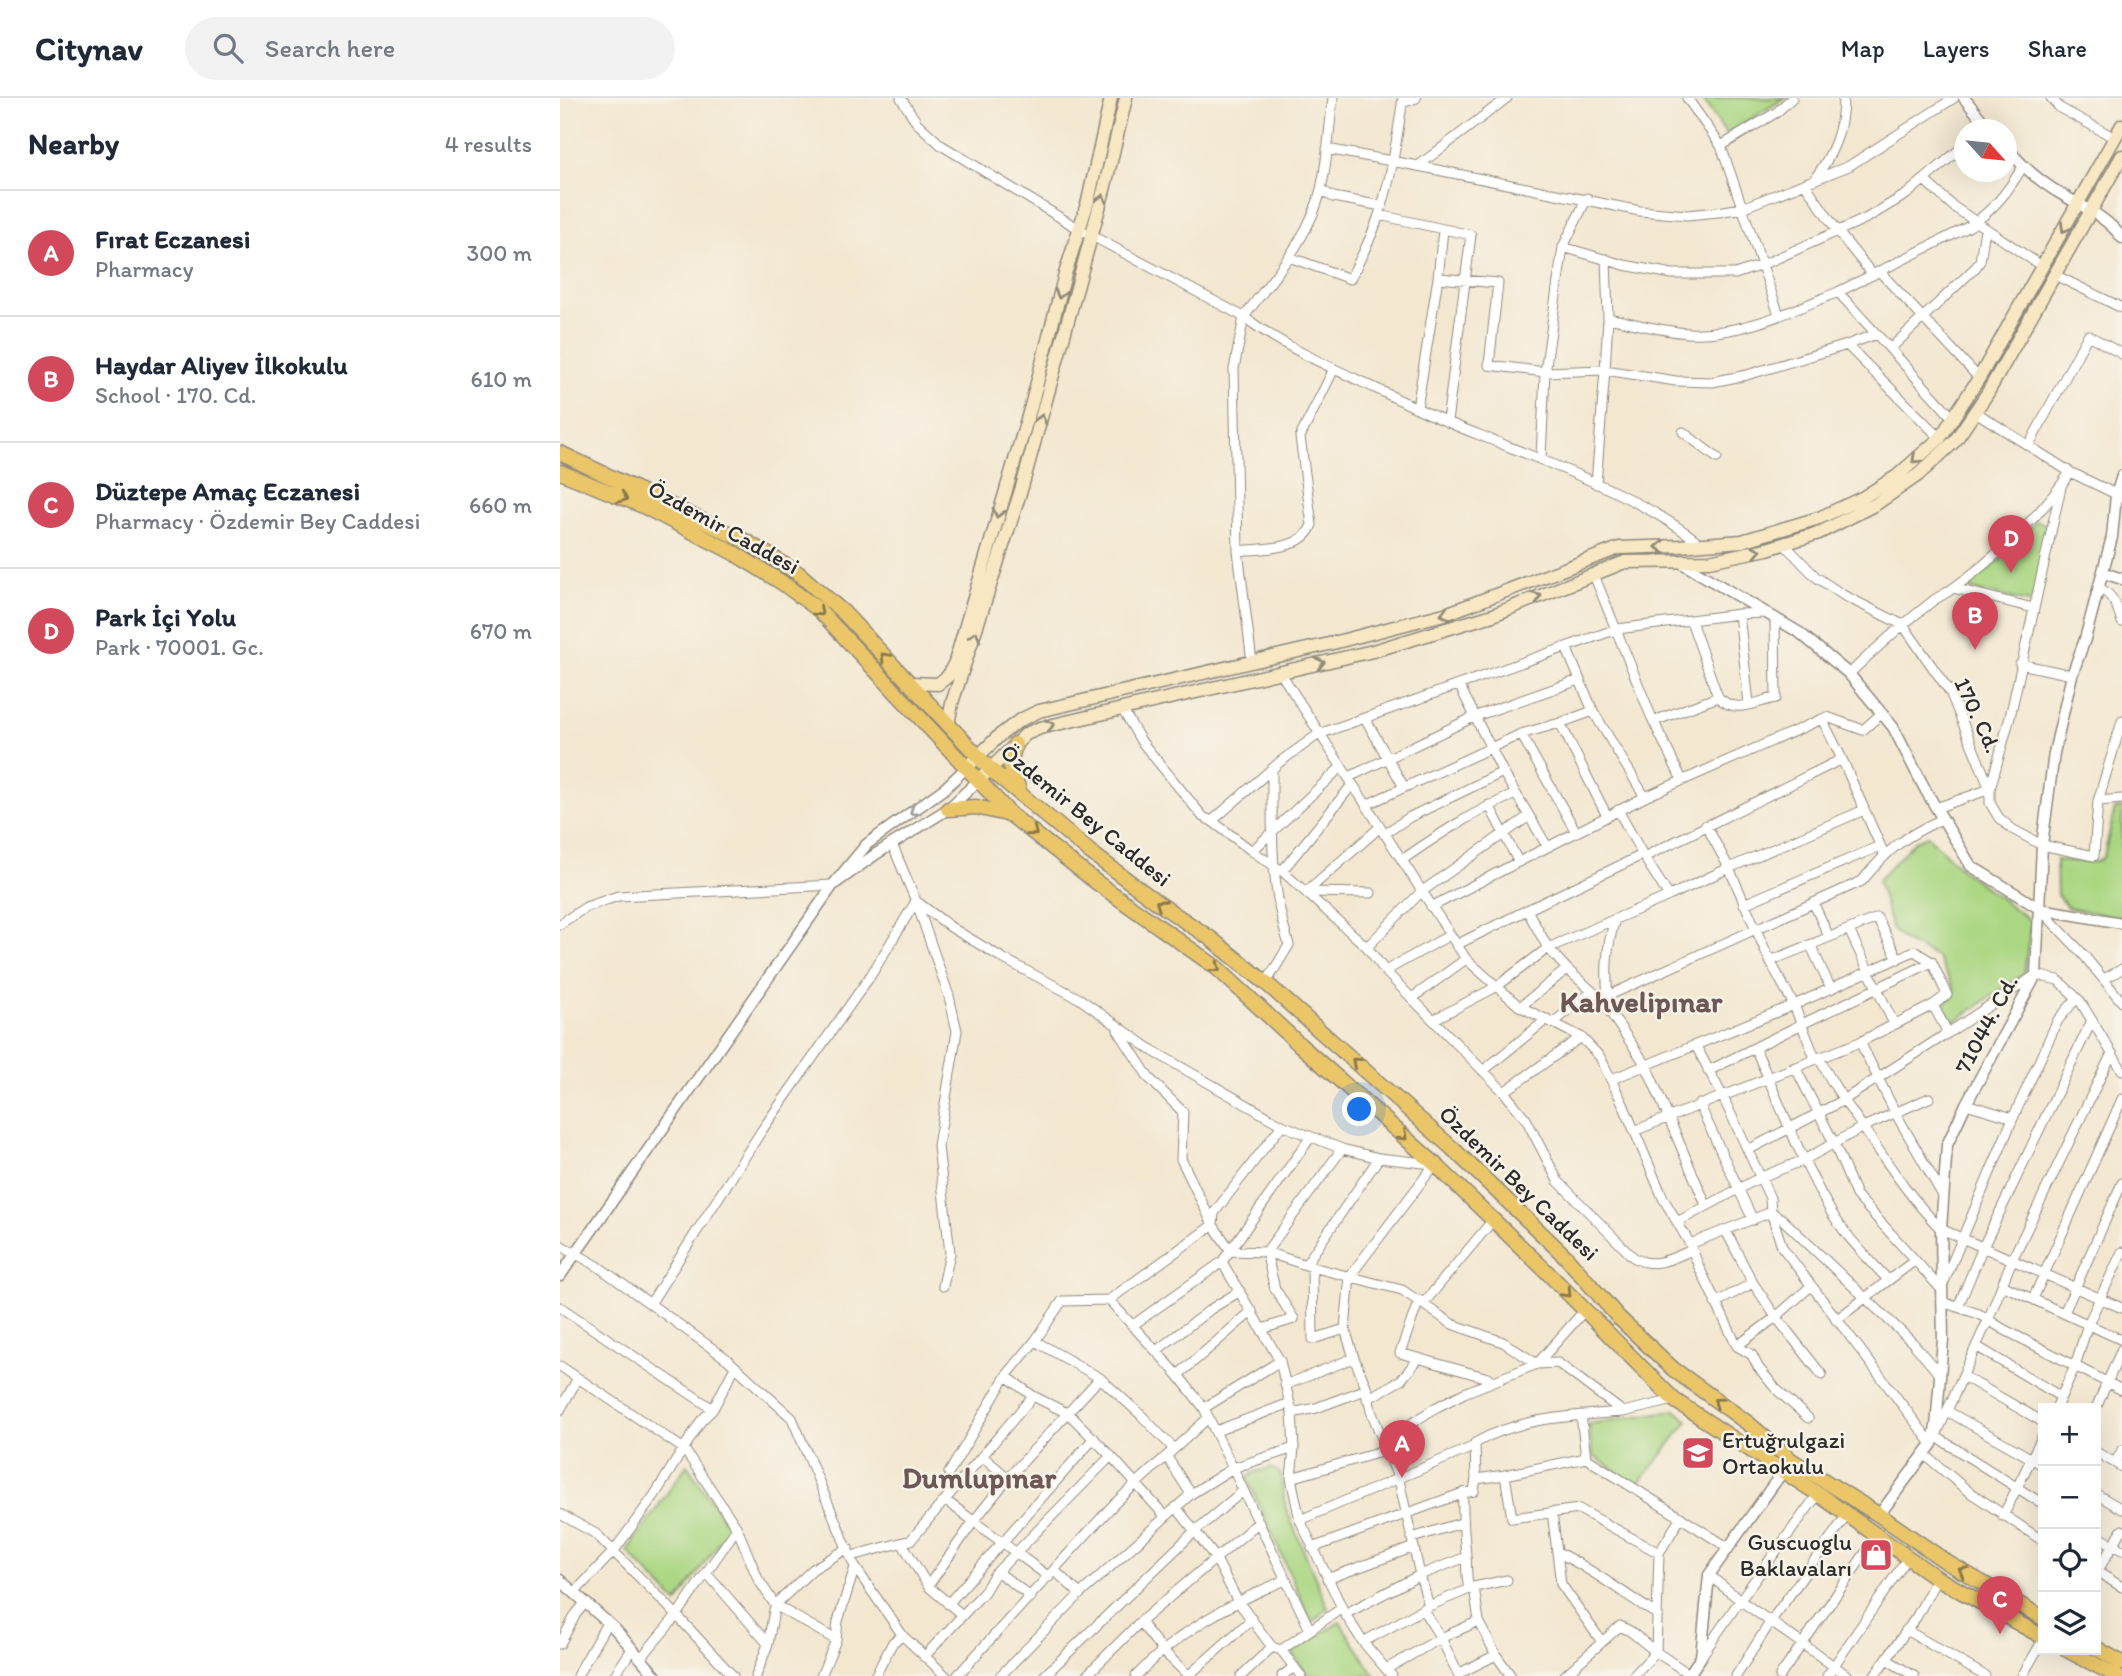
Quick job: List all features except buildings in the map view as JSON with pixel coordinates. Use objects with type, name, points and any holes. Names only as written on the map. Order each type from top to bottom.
[{"type":"main road","points":[[948,725],[952,703],[1022,487],[1085,232],[1111,98]]},
{"type":"main road","points":[[911,683],[938,684],[948,676],[955,662],[1031,406],[1065,274],[1085,232],[1126,98]]},
{"type":"main road","points":[[966,768],[1000,735],[1020,720],[1039,711],[1448,613],[1619,548],[1742,541],[1819,519],[1862,498],[1897,476],[1940,438],[1979,378],[2122,125]]},
{"type":"main road","points":[[978,781],[1026,734],[1040,727],[1373,651],[1493,615],[1625,562],[1709,561],[1784,544],[1819,533],[1875,504],[1918,475],[1955,440],[1987,394],[2121,161]]},
{"type":"main road","name":"Özdemir Caddesi","points":[[560,453],[747,542],[798,573],[844,613],[948,725]]},
{"type":"main road","name":"Özdemir Caddesi","points":[[560,472],[643,506],[734,553],[819,610],[1011,815],[1096,883],[1217,968],[1435,1164],[1674,1400],[1787,1466]]},
{"type":"main road","name":"Özdemir Bey Caddesi","points":[[948,725],[990,769],[1022,797],[1158,903],[1210,937],[1266,983],[1452,1148],[1565,1256],[1618,1317],[1674,1369],[1749,1424],[1787,1466],[1879,1514],[1948,1563],[2038,1615]]},
{"type":"main road","points":[[1015,744],[1010,764],[1022,797]]},
{"type":"main road","points":[[948,809],[976,807],[1011,815]]},
{"type":"main road","points":[[1787,1466],[1818,1494],[1937,1578],[2038,1636]]},
{"type":"main road","points":[[2101,1651],[2122,1663]]},
{"type":"main road","points":[[2077,1655],[2117,1676]]},
{"type":"street","points":[[901,98],[917,123],[941,145],[1085,232],[1244,317],[1270,336],[1447,422],[1541,458],[1596,484],[1668,520],[1701,544]]},
{"type":"street","points":[[1252,662],[1238,551],[1234,369],[1244,317],[1289,257],[1306,229],[1321,190],[1333,98]]},
{"type":"street","points":[[1289,257],[1350,279],[1367,246],[1380,211],[1393,161],[1403,101],[1416,98]]},
{"type":"street","points":[[1418,166],[1507,98]]},
{"type":"street","points":[[1687,98],[1721,146],[1779,315]]},
{"type":"street","points":[[1721,146],[1777,112],[1792,98]]},
{"type":"street","points":[[1809,183],[1828,161],[1836,145],[1841,126],[1843,98]]},
{"type":"street","points":[[1327,149],[1587,198],[1640,211],[1687,215],[1742,208],[1849,166],[1954,98]]},
{"type":"street","points":[[1964,98],[1979,119]]},
{"type":"street","points":[[2052,98],[2060,108],[2115,138]]},
{"type":"street","points":[[2060,108],[2066,98]]},
{"type":"street","points":[[1563,247],[1672,274],[1735,274],[1762,265],[1867,218],[1907,194],[1954,154]]},
{"type":"street","points":[[2017,160],[2060,193],[2092,211],[2121,233]]},
{"type":"street","points":[[1608,318],[1689,333],[1735,328],[1779,315],[1876,274],[1975,222],[2000,203],[2022,166]]},
{"type":"street","points":[[1924,180],[1954,207],[2043,267]]},
{"type":"street","points":[[1809,183],[1838,232],[1979,378]]},
{"type":"street","points":[[1321,190],[1333,197],[1443,230],[1471,235],[1447,422]]},
{"type":"street","points":[[1541,458],[1545,372],[1563,247],[1587,198]]},
{"type":"street","points":[[1890,349],[1976,267],[1980,261],[1985,229]]},
{"type":"street","points":[[1417,408],[1443,230]]},
{"type":"street","points":[[1596,484],[1608,318],[1606,259]]},
{"type":"street","points":[[2055,275],[2122,308]]},
{"type":"street","points":[[1438,278],[1498,283],[1489,365],[1545,372],[1605,370],[1676,381],[1712,382],[1746,375],[1876,334]]},
{"type":"street","points":[[1838,292],[1953,418]]},
{"type":"street","points":[[2029,445],[2088,335],[2122,354]]},
{"type":"street","points":[[1847,345],[1940,438]]},
{"type":"street","points":[[1238,551],[1296,543],[1309,531],[1312,525],[1300,437],[1334,369]]},
{"type":"street","points":[[1975,411],[2070,472],[2119,496]]},
{"type":"street","points":[[1683,432],[1717,458]]},
{"type":"street","points":[[1849,674],[1903,625],[2011,540],[2061,487],[2070,472]]},
{"type":"street","name":"71044. Cd.","points":[[1879,1514],[1933,1440],[1939,1413],[1943,1339],[1941,1229],[1947,1145],[1966,1104],[2036,975],[2042,845],[2054,753],[2072,675],[2117,539],[2122,476]]},
{"type":"street","points":[[1936,808],[1990,789],[2010,717],[2061,487]]},
{"type":"street","points":[[1784,544],[1816,577],[1843,595],[1903,625]]},
{"type":"street","points":[[1680,562],[1800,633],[1849,674],[1893,727],[1936,808],[1971,866],[2040,909],[2082,953],[2122,1002]]},
{"type":"street","points":[[2104,573],[2122,579]]},
{"type":"street","points":[[1594,575],[1654,721],[1682,780]]},
{"type":"street","points":[[1953,588],[2033,608]]},
{"type":"street","points":[[2099,588],[2106,591],[2119,605],[2122,622]]},
{"type":"street","points":[[1212,821],[1320,734],[1617,629],[1739,614],[1771,616]]},
{"type":"street","points":[[1739,614],[1749,704]]},
{"type":"street","points":[[1691,621],[1718,697],[1725,704],[1739,708],[1776,698],[1771,616]]},
{"type":"street","name":"170. Cd.","points":[[1903,625],[1950,692],[1990,789],[1990,803],[1998,818],[2042,845],[2094,856],[2098,801]]},
{"type":"street","points":[[1566,647],[1592,711],[1644,797]]},
{"type":"street","points":[[2020,664],[2072,675]]},
{"type":"street","points":[[1280,672],[1466,959],[1521,1006],[1581,1037],[1600,1056],[1662,1198],[1679,1221],[1737,1346],[1752,1355],[1776,1389],[1808,1418]]},
{"type":"street","points":[[1277,869],[1350,781],[1476,716],[1579,680]]},
{"type":"street","points":[[1459,685],[1503,772],[1546,846]]},
{"type":"street","points":[[1654,721],[1718,697]]},
{"type":"street","points":[[1122,709],[1141,741],[1203,817],[1277,869],[1367,947],[1385,971],[1504,1091],[1526,1119],[1558,1181],[1633,1257],[1652,1264],[1771,1212]]},
{"type":"street","points":[[1366,805],[1521,733],[1592,711]]},
{"type":"street","points":[[1431,907],[1644,797],[1822,719],[1827,717],[1863,730],[1882,713]]},
{"type":"street","points":[[1365,718],[1404,787]]},
{"type":"street","points":[[1822,719],[1882,850]]},
{"type":"street","points":[[2122,721],[2098,801],[2122,799]]},
{"type":"street","points":[[1560,723],[1607,816]]},
{"type":"street","points":[[1521,733],[1576,832]]},
{"type":"street","points":[[1456,945],[1842,759]]},
{"type":"street","points":[[1252,851],[1341,767]]},
{"type":"street","points":[[560,1276],[833,885],[867,844],[923,804],[966,768]]},
{"type":"street","points":[[1266,983],[1289,945],[1280,918],[1272,832],[1272,770]]},
{"type":"street","points":[[1306,892],[1382,830],[1503,772]]},
{"type":"street","points":[[560,924],[586,907],[618,896],[833,885],[948,809],[978,781]]},
{"type":"street","points":[[1402,860],[1489,805],[1516,794]]},
{"type":"street","points":[[1489,805],[1518,861]]},
{"type":"street","points":[[1618,810],[1669,896]]},
{"type":"street","points":[[1433,1020],[1496,987],[1548,947],[1864,810]]},
{"type":"street","points":[[1367,947],[1422,892],[1529,816]]},
{"type":"street","points":[[1744,904],[1882,850],[1942,818]]},
{"type":"street","points":[[1706,825],[1729,868],[1817,1058],[1842,1101],[1915,1200],[1941,1229],[2122,1308]]},
{"type":"street","points":[[892,844],[916,901],[949,996],[957,1031],[938,1146],[950,1254],[943,1286]]},
{"type":"street","points":[[1604,998],[1863,881],[1882,850]]},
{"type":"street","points":[[1306,892],[1371,893]]},
{"type":"street","points":[[916,901],[952,928],[1080,999],[1153,1051],[1282,1125],[1342,1149],[1378,1158],[1435,1164]]},
{"type":"street","points":[[650,1304],[762,1130],[871,975],[916,901]]},
{"type":"street","points":[[1814,905],[1829,937]]},
{"type":"street","points":[[2040,909],[2122,923]]},
{"type":"street","points":[[1527,910],[1548,947],[1567,970],[1592,992],[1604,998],[1646,1065],[1706,1205]]},
{"type":"street","points":[[1770,961],[1877,918],[1898,959]]},
{"type":"street","points":[[1604,998],[1607,943],[1615,919]]},
{"type":"street","points":[[1849,930],[1894,1024]]},
{"type":"street","points":[[1385,971],[1450,935]]},
{"type":"street","points":[[1811,946],[1831,989]]},
{"type":"street","points":[[1612,1079],[1794,1005],[1914,951],[1932,962],[1947,995],[1933,1005],[1860,1042],[1634,1131]]},
{"type":"street","points":[[1412,998],[1466,959]]},
{"type":"street","points":[[1708,1071],[1932,962]]},
{"type":"street","points":[[2104,979],[2122,969]]},
{"type":"street","points":[[1521,1006],[1567,970]]},
{"type":"street","points":[[1748,1150],[1842,1101],[2036,975],[2057,979],[2077,998],[2122,1070]]},
{"type":"street","points":[[1483,1071],[1592,992]]},
{"type":"street","points":[[1795,1067],[1834,1143],[1856,1195],[1941,1289],[2013,1118],[2058,1020],[2077,998]]},
{"type":"street","points":[[1933,1005],[1948,1033]]},
{"type":"street","points":[[1958,1307],[1983,1247],[2092,1020]]},
{"type":"street","points":[[1114,1023],[1149,1078],[1183,1112],[1181,1159],[1213,1225],[1231,1251]]},
{"type":"street","points":[[1504,1091],[1581,1037]]},
{"type":"street","points":[[1860,1042],[1895,1114],[1942,1195]]},
{"type":"street","points":[[1696,1046],[1770,1198],[1771,1212],[1782,1247],[1836,1320],[1933,1440],[2038,1501]]},
{"type":"street","points":[[1755,1048],[1789,1129],[1831,1212],[1888,1280]]},
{"type":"street","points":[[1933,1440],[1988,1320],[2012,1260],[2112,1053]]},
{"type":"street","points":[[1679,1221],[1759,1178],[1804,1160],[1863,1127],[1929,1098]]},
{"type":"street","points":[[2033,1299],[2122,1099]]},
{"type":"street","points":[[1699,1104],[1753,1220]]},
{"type":"street","points":[[1966,1104],[2013,1118]]},
{"type":"street","points":[[949,1473],[1006,1376],[1035,1341],[1062,1301],[1109,1300],[1213,1225],[1214,1213],[1282,1125]]},
{"type":"street","points":[[1133,1325],[1222,1262],[1310,1138]]},
{"type":"street","points":[[1266,1252],[1342,1149]]},
{"type":"street","points":[[1345,1329],[1313,1339],[1309,1266],[1378,1158]]},
{"type":"street","points":[[1435,1164],[1350,1276],[1345,1329],[1399,1480],[1426,1608],[1458,1675],[1496,1655]]},
{"type":"street","points":[[2064,1313],[2122,1183]]},
{"type":"street","points":[[1771,1212],[1783,1219],[1913,1343],[1940,1374]]},
{"type":"street","points":[[1493,1220],[1421,1302],[1400,1353],[1494,1381]]},
{"type":"street","points":[[1726,1231],[1753,1283],[1822,1375]]},
{"type":"street","points":[[560,1245],[573,1255],[596,1265],[736,1367],[792,1418],[855,1567],[903,1636],[946,1676]]},
{"type":"street","points":[[1231,1251],[1266,1252],[1402,1290],[1452,1324],[1503,1342],[1537,1364]]},
{"type":"street","points":[[1262,1329],[1294,1319],[1275,1289],[1266,1252]]},
{"type":"street","points":[[2058,1403],[2075,1366],[2088,1324],[2122,1252]]},
{"type":"street","points":[[1836,1320],[1913,1261]]},
{"type":"street","points":[[1222,1262],[1280,1361],[1291,1408],[1294,1448],[1291,1478],[1300,1520],[1343,1611],[1363,1642],[1389,1673],[1441,1638],[1479,1621]]},
{"type":"street","points":[[1715,1303],[1753,1283]]},
{"type":"street","points":[[2003,1285],[2122,1340]]},
{"type":"street","points":[[1737,1346],[1811,1286]]},
{"type":"street","points":[[1156,1351],[1210,1309],[1240,1291]]},
{"type":"street","points":[[1109,1300],[1178,1376],[1206,1413],[1310,1630]]},
{"type":"street","points":[[1942,1302],[1988,1320],[2122,1390]]},
{"type":"street","points":[[560,1307],[713,1409]]},
{"type":"street","points":[[1178,1376],[1252,1311]]},
{"type":"street","points":[[1537,1364],[1584,1311]]},
{"type":"street","points":[[1035,1341],[1100,1378],[1141,1415],[1170,1453],[1191,1494]]},
{"type":"street","points":[[1976,1346],[2061,1396]]},
{"type":"street","points":[[2097,1403],[2122,1349]]},
{"type":"street","points":[[1285,1385],[1354,1358]]},
{"type":"street","points":[[1216,1431],[1291,1408],[1317,1408],[1367,1394],[1401,1380],[1419,1358]]},
{"type":"street","points":[[957,1676],[1086,1534],[1170,1453],[1206,1413],[1280,1361]]},
{"type":"street","points":[[1291,1478],[1386,1445],[1435,1408],[1537,1364],[1558,1363],[1623,1412]]},
{"type":"street","points":[[560,1366],[684,1449],[737,1528],[758,1578],[775,1605],[836,1640]]},
{"type":"street","points":[[574,1593],[613,1552],[654,1496],[701,1422],[713,1409],[736,1367]]},
{"type":"street","points":[[1006,1376],[1033,1396],[1069,1414],[1166,1516]]},
{"type":"street","points":[[1963,1376],[2038,1419]]},
{"type":"street","points":[[560,1410],[578,1378]]},
{"type":"street","points":[[928,1586],[1008,1478],[1100,1378]]},
{"type":"street","points":[[756,1676],[768,1644],[775,1605],[813,1569],[850,1552],[911,1540],[1033,1396]]},
{"type":"street","points":[[1312,1548],[1474,1491],[1475,1443],[1489,1435],[1536,1419],[1623,1412],[1674,1400]]},
{"type":"street","points":[[1947,1410],[2038,1462]]},
{"type":"street","points":[[1581,1415],[1586,1458]]},
{"type":"street","points":[[948,1604],[1094,1438]]},
{"type":"street","points":[[1300,1520],[1475,1446]]},
{"type":"street","points":[[2003,1516],[2019,1489],[2038,1446]]},
{"type":"street","points":[[1000,1676],[1080,1594],[1191,1494],[1233,1468],[1294,1448]]},
{"type":"street","points":[[2101,1455],[2119,1465],[2122,1450]]},
{"type":"street","points":[[1924,1454],[1968,1491],[2038,1538]]},
{"type":"street","points":[[982,1456],[1008,1478]]},
{"type":"street","points":[[925,1657],[984,1592],[998,1572],[1111,1456]]},
{"type":"street","points":[[1476,1479],[1586,1458],[1729,1548]]},
{"type":"street","points":[[1702,1657],[1709,1575],[1787,1466]]},
{"type":"street","points":[[1504,1475],[1512,1518],[1579,1509],[1659,1553]]},
{"type":"street","points":[[1044,1676],[1195,1531],[1243,1491]]},
{"type":"street","points":[[1463,1493],[1461,1523],[1466,1576],[1472,1588],[1479,1621],[1496,1655],[1511,1676]]},
{"type":"street","points":[[1564,1676],[1620,1626],[1688,1675],[1818,1494]]},
{"type":"street","points":[[2101,1497],[2122,1509]]},
{"type":"street","points":[[944,1500],[1080,1594]]},
{"type":"street","points":[[1177,1507],[1215,1557],[1237,1600],[1301,1676]]},
{"type":"street","points":[[1552,1512],[1561,1584],[1602,1642]]},
{"type":"street","points":[[560,1514],[596,1534],[733,1676]]},
{"type":"street","points":[[1736,1676],[1771,1621],[1847,1515]]},
{"type":"street","points":[[1633,1676],[1656,1652],[1659,1553],[1681,1517]]},
{"type":"street","points":[[1086,1676],[1140,1622],[1259,1522]]},
{"type":"street","points":[[1328,1579],[1461,1523]]},
{"type":"street","points":[[641,1658],[677,1615],[737,1528]]},
{"type":"street","points":[[2101,1565],[2122,1530]]},
{"type":"street","points":[[1780,1676],[1877,1536]]},
{"type":"street","points":[[2101,1538],[2122,1550]]},
{"type":"street","points":[[902,1543],[928,1586],[962,1615]]},
{"type":"street","points":[[1557,1552],[1614,1584],[1624,1594],[1658,1615]]},
{"type":"street","points":[[1241,1676],[1277,1648],[1343,1611],[1466,1557]]},
{"type":"street","points":[[1827,1676],[1908,1557]]},
{"type":"street","points":[[821,1676],[836,1640],[838,1621],[855,1567]]},
{"type":"street","points":[[706,1572],[768,1644]]},
{"type":"street","points":[[998,1572],[1031,1597]]},
{"type":"street","points":[[2101,1574],[2122,1587]]},
{"type":"street","points":[[1709,1575],[1801,1645],[1848,1676]]},
{"type":"street","points":[[1874,1676],[1917,1616],[1937,1578]]},
{"type":"street","points":[[560,1580],[607,1623],[656,1676]]},
{"type":"street","points":[[1136,1676],[1199,1623],[1237,1600],[1285,1580]]},
{"type":"street","points":[[1363,1642],[1426,1608],[1472,1588],[1507,1580]]},
{"type":"street","points":[[560,1644],[585,1603]]},
{"type":"street","points":[[1140,1622],[1163,1651],[1189,1676],[1252,1619]]},
{"type":"street","points":[[577,1676],[607,1623]]},
{"type":"street","points":[[1906,1630],[1984,1676]]},
{"type":"street","points":[[877,1675],[893,1642],[903,1636]]},
{"type":"street","points":[[2022,1676],[2038,1648]]},
{"type":"street","points":[[614,1676],[632,1649]]},
{"type":"street","points":[[1885,1659],[1914,1676]]},
{"type":"street","points":[[1282,1676],[1294,1667]]},
{"type":"green space","points":[[1702,98],[1785,98],[1726,134]]},
{"type":"green space","points":[[2036,521],[2049,526],[2033,603],[1965,588],[2001,559]]},
{"type":"green space","points":[[2122,808],[2122,918],[2068,908],[2057,895],[2056,860],[2097,862],[2104,856],[2115,809]]},
{"type":"green space","points":[[1928,836],[1962,870],[2031,921],[2024,974],[1954,1022],[1942,1006],[1955,990],[1937,957],[1906,942],[1892,930],[1878,880],[1915,841]]},
{"type":"green space","points":[[1675,1410],[1688,1421],[1638,1485],[1593,1456],[1589,1424]]},
{"type":"green space","points":[[687,1465],[729,1528],[677,1603],[627,1551]]},
{"type":"green space","points":[[1271,1468],[1280,1473],[1286,1509],[1328,1608],[1312,1623],[1247,1478],[1255,1472]]},
{"type":"green space","points":[[1340,1622],[1375,1676],[1308,1676],[1292,1653]]},
{"type":"place","name":"Park İçi Yolu","points":[[2011,573]]},
{"type":"place","name":"Haydar Aliyev İlkokulu","points":[[1975,650]]},
{"type":"place","name":"Ertuğrulgazi Ortaokulu","points":[[1698,1453]]},
{"type":"place","name":"Fırat Eczanesi","points":[[1402,1478]]},
{"type":"place","name":"Guscuoglu Baklavaları","points":[[1876,1555]]},
{"type":"place","name":"Düztepe Amaç Eczanesi","points":[[2000,1634]]},
{"type":"district","name":"Kahvelipınar","points":[[1641,1002]]},
{"type":"district","name":"Dumlupınar","points":[[979,1478]]}]
